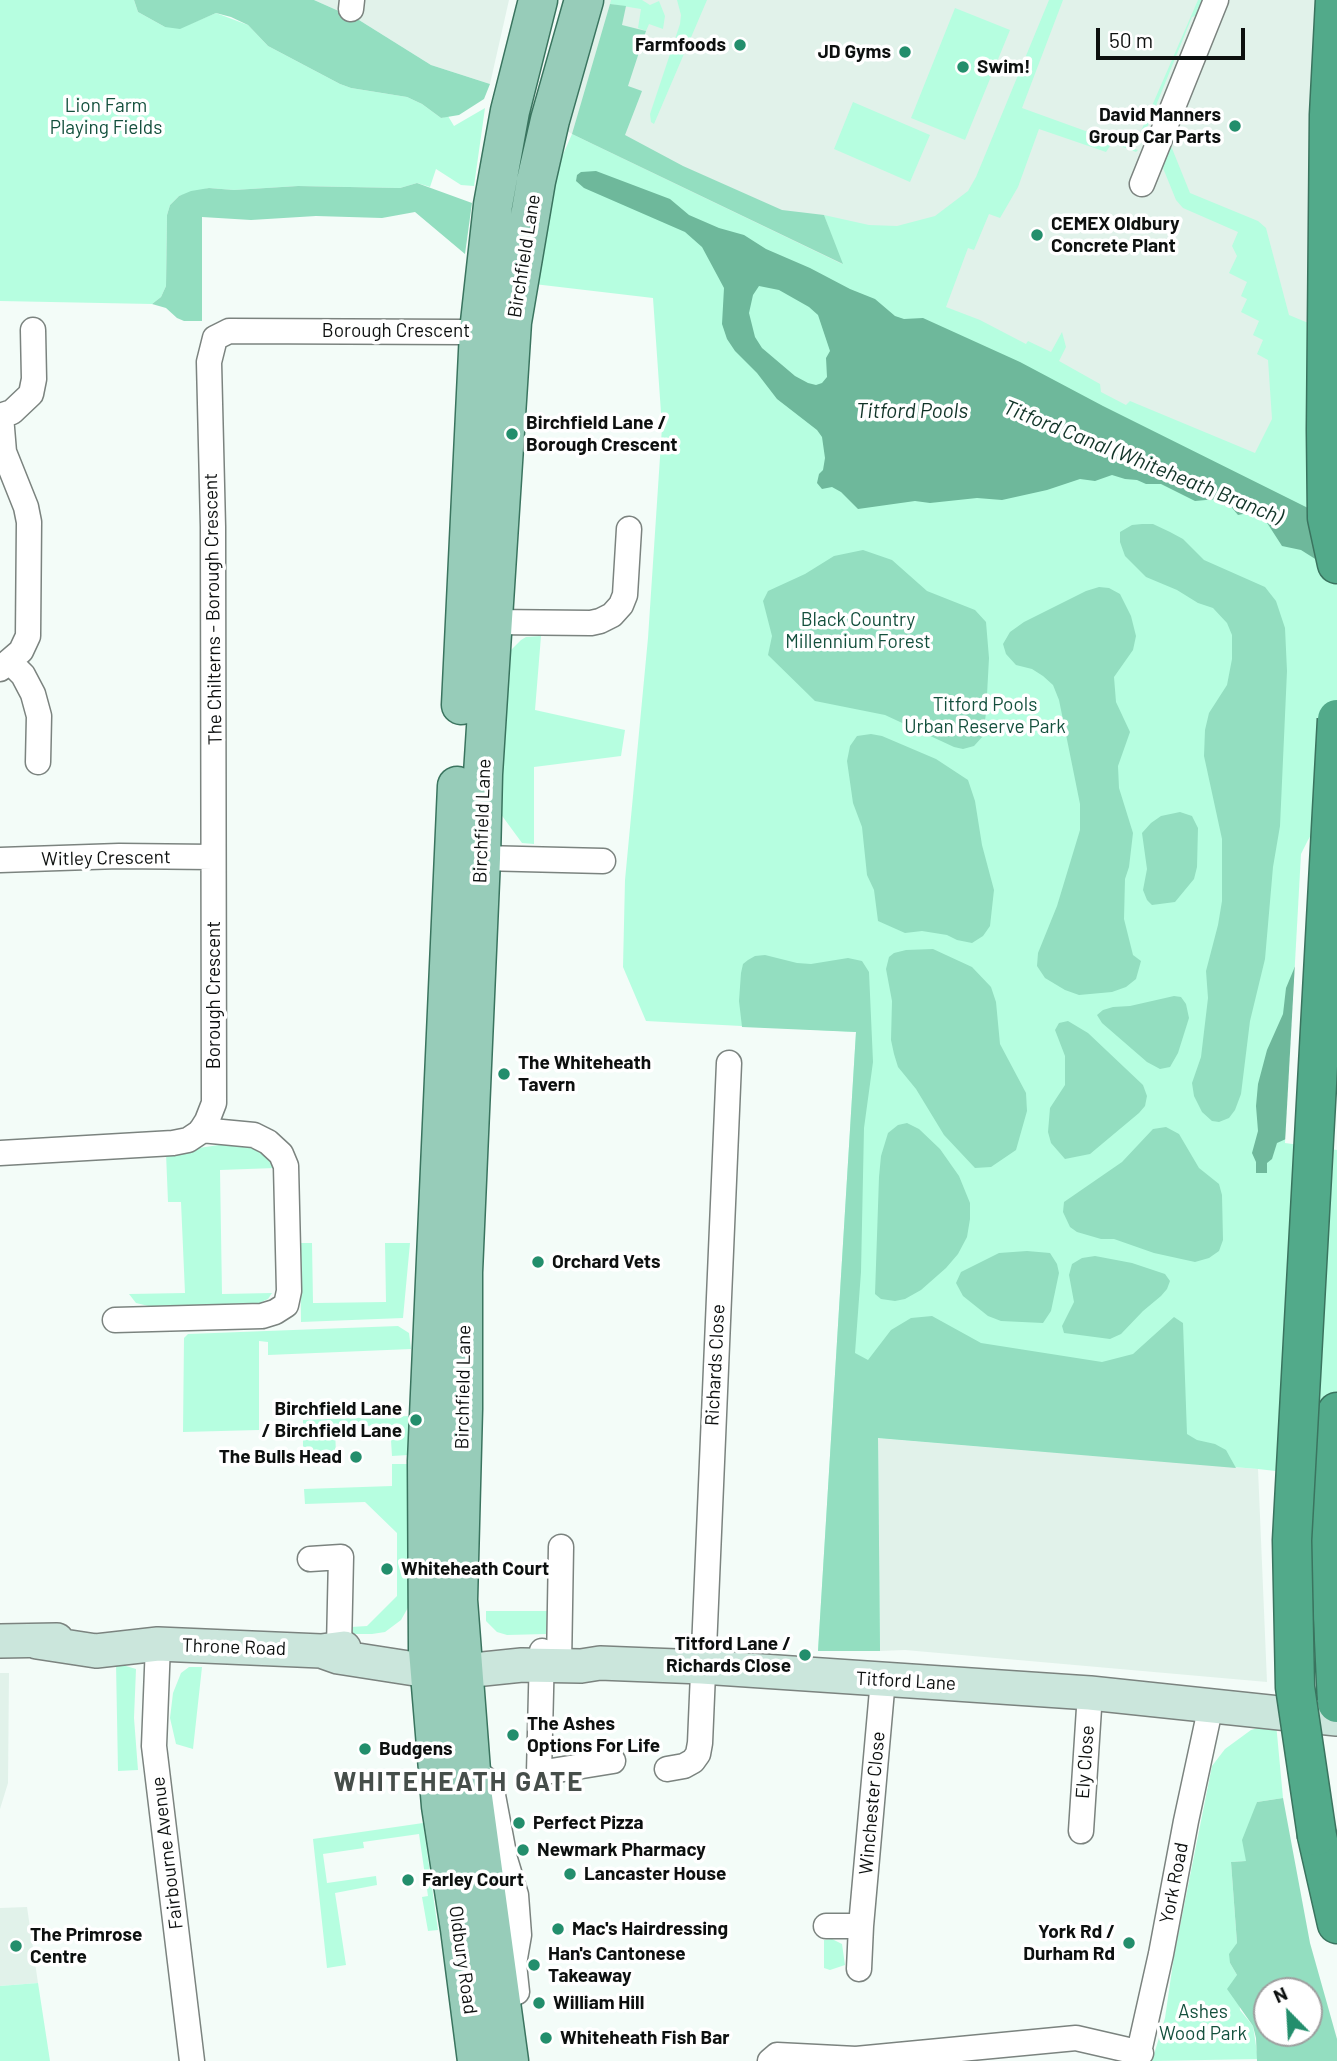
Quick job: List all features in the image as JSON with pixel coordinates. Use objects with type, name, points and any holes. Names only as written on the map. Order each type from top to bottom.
[{"type":"highway","points":[[1335,0],[1329,114],[1326,397],[1327,518],[1337,564]]},
{"type":"highway","points":[[1337,719],[1292,1540],[1295,1688],[1317,1836],[1337,1924]]},
{"type":"highway","points":[[1337,1412],[1329,1534],[1337,1703]]},
{"type":"main road","name":"Birchfield Lane","points":[[446,1661],[427,1461],[479,331],[493,205],[508,125],[538,0]]},
{"type":"main road","name":"Birchfield Lane","points":[[446,1661],[458,1585],[463,1409],[463,1272],[483,774],[512,322],[536,181],[550,120],[584,0]]},
{"type":"main road","name":"Oldbury Road","points":[[446,1661],[470,1759],[476,1822],[510,2061]]},
{"type":"main road","name":"Oldbury Road","points":[[446,1661],[441,1805],[477,2061]]},
{"type":"street","points":[[1142,184],[1212,9]]},
{"type":"street","name":"Borough Crescent","points":[[209,362],[215,338],[229,331],[479,331],[496,321],[509,250],[536,181]]},
{"type":"street","points":[[33,330],[32,394],[22,404],[0,416],[5,452],[29,522],[27,636],[21,651],[5,666],[23,675],[33,694],[39,716],[38,762]]},
{"type":"street","name":"The Chilterns - Borough Crescent","points":[[209,362],[213,527],[213,857]]},
{"type":"street","points":[[492,622],[591,623],[612,614],[621,605],[625,595],[629,529]]},
{"type":"street","name":"Witley Crescent","points":[[0,860],[119,856],[213,857]]},
{"type":"street","name":"Borough Crescent","points":[[201,1130],[214,1103],[213,857]]},
{"type":"street","points":[[481,858],[603,861]]},
{"type":"street","name":"Richards Close","points":[[667,1769],[684,1766],[698,1754],[729,1062]]},
{"type":"street","points":[[0,1153],[173,1143],[188,1139],[201,1130],[254,1135],[268,1142],[281,1154],[286,1166],[289,1292],[286,1305],[262,1316],[115,1320]]},
{"type":"street","points":[[561,1547],[539,1773],[613,1761]]},
{"type":"street","points":[[310,1559],[341,1557],[333,1652]]},
{"type":"street","name":"Throne Road","points":[[0,1641],[37,1642],[96,1651],[152,1644],[333,1652],[446,1661]]},
{"type":"street","name":"Fairbourne Avenue","points":[[152,1644],[155,1746],[192,2061]]},
{"type":"street","name":"Titford Lane","points":[[446,1661],[550,1659],[702,1667],[1090,1693],[1337,1719]]},
{"type":"street","name":"Winchester Close","points":[[859,1969],[883,1679]]},
{"type":"street","name":"Ely Close","points":[[1081,1831],[1090,1693]]},
{"type":"street","name":"York Road","points":[[1139,2057],[1211,1705]]},
{"type":"street","points":[[826,1926],[861,1926]]},
{"type":"street","points":[[770,2061],[777,2056],[856,2059],[1076,2038],[1139,2057]]},
{"type":"shaded area","points":[[314,0],[509,0],[490,84],[431,65],[359,20]]},
{"type":"shaded area","points":[[584,0],[1337,0],[1315,502],[572,134],[550,120]]},
{"type":"shaded area","points":[[877,1438],[1258,1469],[1267,1682],[905,1650],[880,1651]]},
{"type":"shaded area","points":[[0,1673],[9,1673],[8,1783],[0,1809]]},
{"type":"shaded area","name":"The Primrose Centre","points":[[27,1907],[38,1983],[0,1986],[0,1908]]},
{"type":"green space","name":"Lion Farm Playing Fields","points":[[0,0],[134,0],[138,12],[165,27],[190,24],[216,13],[248,25],[268,46],[340,84],[407,97],[441,118],[448,116],[454,126],[485,108],[474,186],[461,185],[436,169],[430,187],[417,183],[400,188],[209,188],[179,196],[170,205],[167,215],[166,286],[161,297],[152,304],[0,301]]},
{"type":"green space","points":[[134,0],[314,0],[359,20],[431,65],[490,84],[484,99],[459,115],[441,118],[407,97],[340,84],[268,46],[248,25],[231,17],[216,13],[180,29],[165,27],[138,12]]},
{"type":"green space","points":[[611,0],[642,0],[650,5],[659,1],[665,16],[663,29],[649,24],[646,31],[638,28],[641,9],[610,4]]},
{"type":"green space","points":[[677,0],[707,0],[654,124],[650,114],[680,24],[681,15]]},
{"type":"green space","name":"Titford Pools Urban Reserve Park","points":[[1049,0],[1063,0],[1022,108],[1138,150],[1136,152],[1112,143],[1106,152],[1039,129],[1018,187],[1000,218],[989,214],[974,250],[968,248],[946,307],[980,320],[1026,344],[1028,341],[1051,352],[1062,332],[1066,347],[1059,361],[1100,384],[1101,392],[1126,405],[1130,401],[1255,453],[1272,419],[1268,360],[1257,354],[1263,340],[1253,335],[1259,321],[1241,312],[1247,299],[1241,296],[1247,282],[1229,273],[1237,256],[1232,246],[1238,232],[1183,208],[1176,200],[1163,168],[1167,136],[1190,193],[1258,221],[1266,228],[1289,315],[1313,325],[1337,508],[1337,1478],[1258,1469],[878,1438],[880,1651],[818,1651],[856,1032],[646,1021],[623,967],[625,880],[648,638],[662,427],[653,298],[534,284],[554,175],[572,134],[842,264],[824,215],[869,225],[897,226],[935,216],[968,191],[976,177]]},
{"type":"green space","points":[[1198,0],[1205,0],[1199,15],[1192,17],[1142,140],[1138,138]]},
{"type":"green space","points":[[610,4],[626,6],[622,25],[646,31],[628,86],[642,91],[625,135],[683,166],[782,210],[824,215],[843,264],[572,134]]},
{"type":"green space","name":"Swim!","points":[[955,8],[1010,30],[965,140],[911,118]]},
{"type":"green space","points":[[853,102],[930,135],[910,182],[834,149]]},
{"type":"green space","points":[[417,183],[472,203],[465,254],[415,212],[382,218],[316,216],[251,220],[202,217],[202,321],[184,321],[166,308],[152,304],[161,297],[166,286],[167,215],[170,205],[179,196],[209,188],[400,188]]},
{"type":"green space","points":[[1153,524],[1183,539],[1204,560],[1265,587],[1276,601],[1285,628],[1287,671],[1280,826],[1273,867],[1265,959],[1250,1021],[1241,1094],[1229,1118],[1219,1122],[1212,1121],[1202,1112],[1194,1096],[1192,1083],[1201,1057],[1208,998],[1206,971],[1222,901],[1222,839],[1204,756],[1205,730],[1209,713],[1227,685],[1232,659],[1232,635],[1227,623],[1213,608],[1146,577],[1125,556],[1120,532],[1132,525]]},
{"type":"green space","name":"Black Country Millennium Forest","points":[[863,550],[892,560],[927,591],[975,610],[986,622],[989,658],[986,713],[983,736],[974,746],[963,749],[954,747],[885,715],[815,701],[768,655],[772,636],[763,601],[768,591],[805,574],[834,556]]},
{"type":"green space","points":[[1099,587],[1109,588],[1120,594],[1131,616],[1136,636],[1133,650],[1114,677],[1116,702],[1130,732],[1118,766],[1119,788],[1133,833],[1125,879],[1124,919],[1133,955],[1141,961],[1136,979],[1126,987],[1112,992],[1079,995],[1045,978],[1037,966],[1038,953],[1057,906],[1080,830],[1080,804],[1059,700],[1053,685],[1032,669],[1016,665],[1006,654],[1003,644],[1010,632],[1024,622]]},
{"type":"green space","points":[[541,636],[535,710],[625,730],[621,756],[534,767],[534,844],[522,843],[500,813],[508,656],[521,640]]},
{"type":"green space","points":[[871,734],[936,759],[968,780],[994,890],[990,926],[983,936],[972,943],[922,931],[905,933],[878,921],[874,890],[867,875],[862,827],[853,803],[847,761],[850,746],[857,736]]},
{"type":"green space","points":[[1180,812],[1192,816],[1198,828],[1194,879],[1175,902],[1152,905],[1143,890],[1147,869],[1142,833],[1161,816]]},
{"type":"green space","points":[[933,949],[972,967],[991,987],[996,1002],[1000,1044],[1026,1093],[1027,1111],[1016,1150],[991,1167],[975,1168],[944,1135],[916,1089],[898,1067],[894,1054],[891,1040],[892,1001],[886,969],[889,957],[906,950]]},
{"type":"green space","points":[[765,955],[811,964],[848,958],[862,961],[869,972],[873,1062],[864,1128],[861,1272],[855,1353],[868,1360],[891,1330],[911,1318],[932,1316],[981,1343],[1102,1362],[1133,1354],[1174,1317],[1183,1323],[1187,1434],[1226,1450],[1236,1468],[878,1438],[880,1651],[818,1651],[856,1032],[742,1027],[739,1001],[743,964],[755,956]]},
{"type":"green space","points":[[1181,997],[1186,1004],[1189,1018],[1178,1053],[1170,1067],[1160,1069],[1147,1062],[1102,1023],[1097,1015],[1113,1007]]},
{"type":"green space","points":[[1068,1021],[1088,1033],[1143,1085],[1147,1096],[1145,1106],[1139,1113],[1090,1154],[1065,1159],[1051,1143],[1048,1132],[1050,1108],[1065,1085],[1065,1056],[1055,1030],[1059,1023]]},
{"type":"green space","points":[[907,1123],[919,1129],[940,1149],[959,1176],[970,1203],[970,1219],[967,1237],[946,1268],[921,1290],[895,1301],[881,1299],[875,1294],[879,1177],[881,1156],[888,1133],[898,1125]]},
{"type":"green space","points":[[1166,1127],[1179,1134],[1199,1168],[1219,1184],[1222,1195],[1223,1240],[1219,1251],[1209,1258],[1195,1262],[1154,1253],[1114,1239],[1101,1239],[1077,1232],[1070,1227],[1063,1212],[1064,1202],[1122,1162],[1153,1129]]},
{"type":"green space","points":[[232,1143],[251,1143],[266,1153],[275,1168],[220,1170],[222,1294],[272,1293],[268,1299],[257,1304],[161,1309],[136,1303],[129,1294],[185,1293],[181,1202],[168,1202],[166,1153]]},
{"type":"green space","points":[[300,1243],[312,1243],[313,1303],[316,1303],[386,1302],[385,1243],[410,1243],[403,1318],[301,1322]]},
{"type":"green space","points":[[999,1253],[1050,1253],[1059,1273],[1051,1311],[1043,1323],[1001,1321],[988,1316],[963,1296],[956,1283],[961,1272]]},
{"type":"green space","points":[[1095,1256],[1132,1263],[1165,1274],[1170,1281],[1161,1296],[1121,1334],[1110,1339],[1064,1333],[1062,1326],[1074,1302],[1069,1275],[1072,1264],[1082,1258]]},
{"type":"green space","points":[[398,1326],[409,1333],[411,1349],[268,1355],[268,1342],[259,1341],[259,1430],[183,1432],[184,1338],[188,1334]]},
{"type":"green space","points":[[409,1416],[408,1455],[392,1456],[390,1425],[335,1427],[336,1456],[303,1458],[303,1420]]},
{"type":"green space","points":[[392,1464],[407,1464],[410,1604],[401,1620],[385,1632],[351,1634],[351,1627],[367,1626],[397,1596],[397,1533],[365,1502],[305,1504],[304,1489],[392,1486]]},
{"type":"green space","points":[[486,1611],[549,1611],[546,1634],[507,1635],[497,1632],[486,1621]]},
{"type":"green space","points":[[116,1663],[136,1669],[134,1718],[138,1770],[118,1771]]},
{"type":"green space","points":[[189,1667],[202,1667],[193,1749],[176,1744],[170,1718],[173,1693],[181,1673]]},
{"type":"green space","name":"Ashes Wood Park","points":[[1276,1723],[1283,1798],[1257,1802],[1246,1861],[1231,1862],[1237,1943],[1230,1963],[1237,1975],[1240,2010],[1253,2026],[1253,2047],[1256,2047],[1258,2059],[1152,2061],[1165,2018],[1174,1956],[1212,1766],[1225,1749],[1251,1730]]},
{"type":"green space","points":[[1283,1798],[1310,1943],[1320,1977],[1253,1977],[1253,2026],[1227,1989],[1237,1975],[1230,1963],[1229,1954],[1237,1943],[1231,1862],[1246,1861],[1242,1840],[1257,1802]]},
{"type":"green space","points":[[423,1823],[438,1930],[428,1931],[422,1897],[428,1896],[419,1834],[363,1842],[364,1848],[323,1854],[327,1883],[376,1876],[377,1885],[335,1893],[346,1965],[327,1968],[313,1839]]},
{"type":"green space","points":[[832,1939],[842,1944],[845,1965],[830,1970],[824,1968],[824,1940]]},
{"type":"green space","points":[[38,1983],[50,2061],[0,2061],[0,1986]]},
{"type":"green space","points":[[1323,1989],[1337,2039],[1337,2061],[1257,2061],[1256,2047],[1323,2047]]},
{"type":"water","name":"Titford Pools","points":[[596,171],[670,199],[689,215],[744,235],[766,249],[875,299],[895,316],[904,319],[923,318],[1020,362],[1312,510],[1320,562],[1301,550],[1282,546],[1262,515],[1238,515],[1227,502],[1217,499],[1195,501],[1161,484],[1146,484],[1112,475],[1095,481],[1080,479],[1002,500],[977,498],[930,503],[915,501],[858,509],[841,492],[832,487],[822,489],[817,483],[825,458],[822,437],[817,430],[777,399],[727,339],[722,324],[724,288],[702,247],[685,232],[584,188],[576,181],[581,172]],"holes":[[[759,286],[779,290],[818,315],[830,351],[826,358],[827,377],[822,383],[808,383],[795,376],[762,348],[755,337],[749,313],[753,295]]]},
{"type":"water","points":[[1304,858],[1286,1139],[1277,1143],[1272,1159],[1267,1163],[1267,1173],[1256,1173],[1256,1162],[1252,1153],[1258,1131],[1258,1084],[1267,1050],[1283,1014],[1286,988],[1296,964]]},
{"type":"pier","points":[[1337,795],[1337,1150],[1285,1143],[1301,854]]},
{"type":"place","name":"Farmfoods","points":[[740,45]]},
{"type":"place","name":"JD Gyms","points":[[905,52]]},
{"type":"place","name":"Swim!","points":[[963,67]]},
{"type":"place","name":"David Manners Group Car Parts","points":[[1235,126]]},
{"type":"place","name":"CEMEX Oldbury Concrete Plant","points":[[1037,235]]},
{"type":"place","name":"Birchfield Lane / Borough Crescent","points":[[512,434]]},
{"type":"place","name":"The Whiteheath Tavern","points":[[504,1074]]},
{"type":"place","name":"Orchard Vets","points":[[538,1262]]},
{"type":"place","name":"Birchfield Lane / Birchfield Lane","points":[[416,1420]]},
{"type":"place","name":"The Bulls Head","points":[[356,1457]]},
{"type":"place","name":"Whiteheath Court","points":[[387,1569]]},
{"type":"place","name":"Titford Lane / Richards Close","points":[[805,1655]]},
{"type":"place","name":"The Ashes Options For Life","points":[[513,1735]]},
{"type":"place","name":"Budgens","points":[[365,1749]]},
{"type":"place","name":"Perfect Pizza","points":[[519,1823]]},
{"type":"place","name":"Newmark Pharmacy","points":[[523,1850]]},
{"type":"place","name":"Lancaster House","points":[[570,1874]]},
{"type":"place","name":"Farley Court","points":[[408,1880]]},
{"type":"place","name":"Mac's Hairdressing","points":[[558,1929]]},
{"type":"place","name":"York Rd / Durham Rd","points":[[1129,1943]]},
{"type":"place","name":"The Primrose Centre","points":[[16,1946]]},
{"type":"place","name":"Han's Cantonese Takeaway","points":[[534,1965]]},
{"type":"place","name":"William Hill","points":[[539,2003]]},
{"type":"place","name":"Whiteheath Fish Bar","points":[[546,2038]]},
{"type":"district","name":"WHITEHEATH GATE","points":[[459,1782]]},
{"type":"water label","name":"Titford Canal (Whiteheath Branch)","points":[[1143,462]]}]
